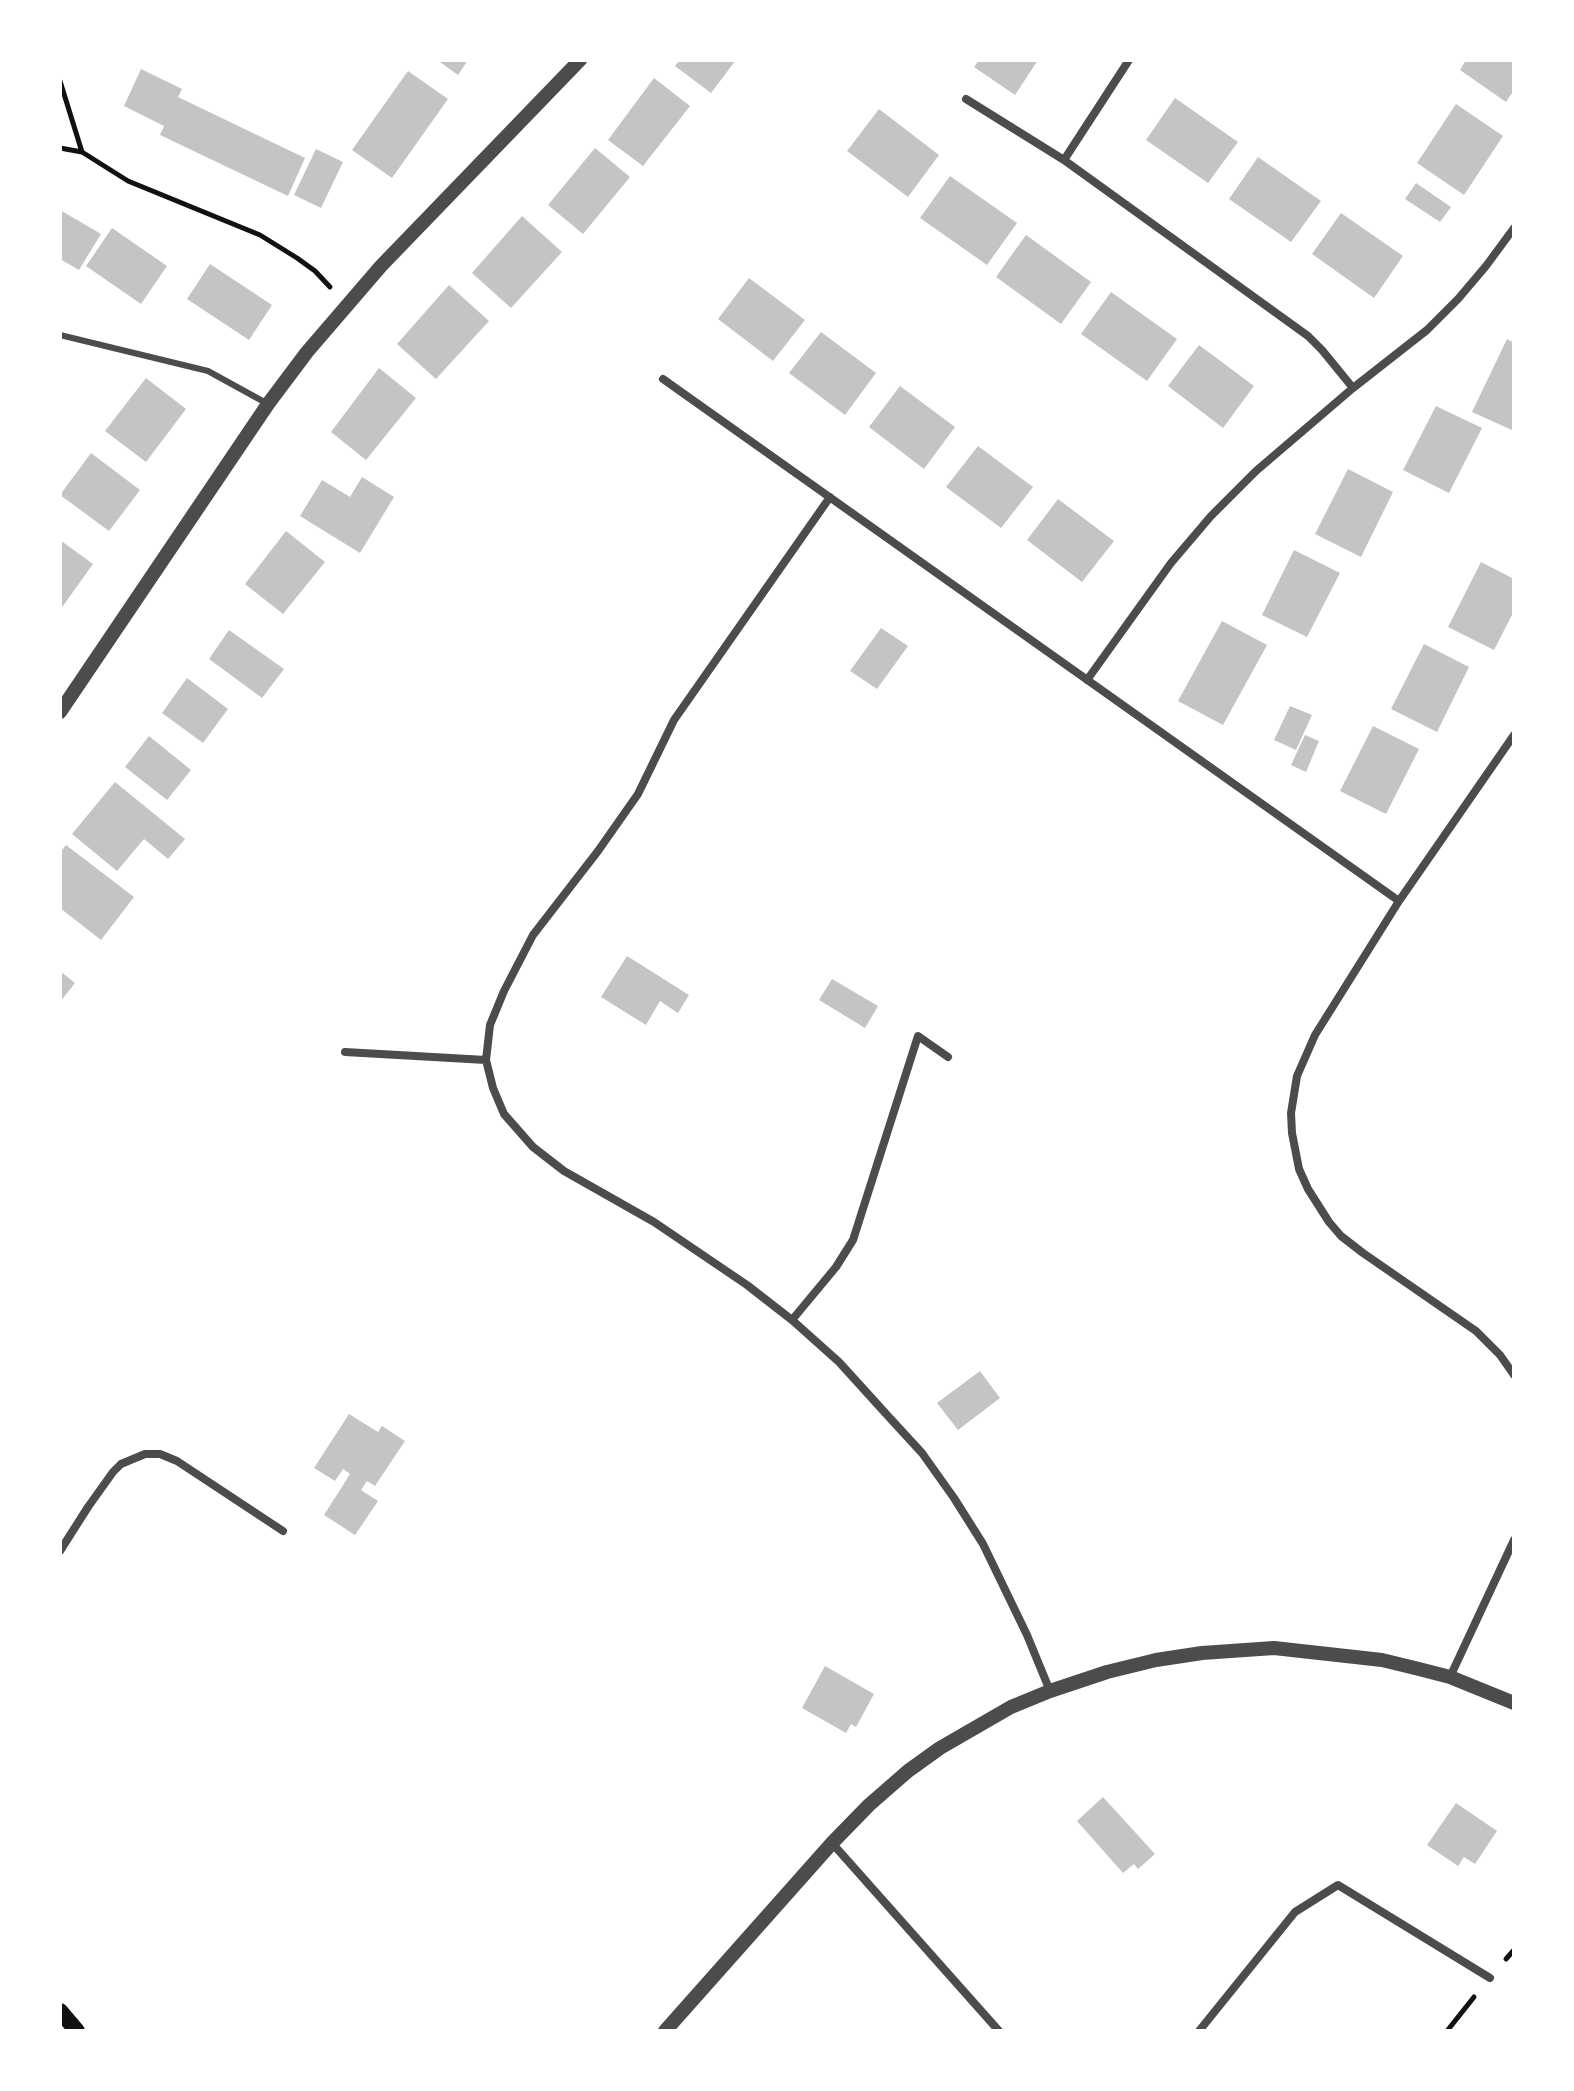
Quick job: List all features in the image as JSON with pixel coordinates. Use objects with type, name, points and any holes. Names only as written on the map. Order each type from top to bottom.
[{"type":"main road","points":[[60,2011],[77,2031]]},
{"type":"street","points":[[60,712],[268,404],[307,352],[346,305],[580,60]]},
{"type":"street","points":[[1064,160],[1129,60]]},
{"type":"street","points":[[966,99],[1064,160],[1308,336],[1353,388]]},
{"type":"street","points":[[1087,680],[1171,563],[1211,516],[1256,471],[1427,330],[1458,299],[1514,228]]},
{"type":"street","points":[[663,379],[1399,901]]},
{"type":"street","points":[[830,497],[674,720],[638,794],[533,935],[490,1025],[486,1060],[504,1114],[533,1147],[564,1171],[666,1230],[792,1320],[839,1362],[922,1453],[983,1544],[1050,1691]]},
{"type":"street","points":[[1514,735],[1399,901],[1315,1035],[1297,1076],[1291,1113],[1299,1169],[1318,1207],[1341,1236],[1476,1331],[1500,1355],[1514,1375]]},
{"type":"street","points":[[792,1320],[836,1267],[853,1240],[918,1036],[948,1057]]},
{"type":"street","points":[[345,1052],[486,1060]]},
{"type":"street","points":[[60,1551],[113,1472],[121,1464],[145,1454],[160,1454],[177,1461],[283,1531]]},
{"type":"street","points":[[1450,1677],[1514,1540]]},
{"type":"street","points":[[665,2031],[869,1805],[940,1748],[1011,1707],[1050,1691],[1156,1660],[1274,1648],[1382,1660],[1450,1677],[1514,1703]]},
{"type":"street","points":[[832,1843],[999,2031]]},
{"type":"street","points":[[1199,2031],[1295,1912],[1338,1885],[1490,1978]]},
{"type":"lane","points":[[60,335],[208,371],[268,404]]},
{"type":"path","points":[[60,81],[82,152]]},
{"type":"path","points":[[60,148],[82,152],[128,181],[269,240],[315,271],[346,305]]},
{"type":"building","points":[[437,60],[468,60],[458,75]]},
{"type":"building","points":[[680,60],[736,60],[711,93],[675,66]]},
{"type":"building","points":[[979,60],[1038,60],[1015,95],[974,67]]},
{"type":"building","points":[[1466,60],[1514,60],[1514,90],[1506,102],[1460,70]]},
{"type":"building","points":[[141,69],[182,89],[178,97],[305,158],[288,196],[160,135],[164,126],[124,106]]},
{"type":"building","points":[[408,71],[448,99],[392,178],[352,150]]},
{"type":"building","points":[[654,78],[690,106],[643,166],[608,140]]},
{"type":"building","points":[[1175,98],[1238,142],[1208,183],[1146,140]]},
{"type":"building","points":[[1456,104],[1503,136],[1464,195],[1417,163]]},
{"type":"building","points":[[879,109],[939,155],[908,197],[847,151]]},
{"type":"building","points":[[595,148],[630,177],[583,234],[548,205]]},
{"type":"building","points":[[316,149],[343,162],[321,208],[294,195]]},
{"type":"building","points":[[1258,157],[1321,201],[1291,242],[1229,199]]},
{"type":"building","points":[[950,176],[1017,223],[987,265],[920,218]]},
{"type":"building","points":[[1416,183],[1451,207],[1440,222],[1405,199]]},
{"type":"building","points":[[60,210],[101,234],[79,270],[60,259]]},
{"type":"building","points":[[1341,213],[1403,256],[1374,298],[1312,254]]},
{"type":"building","points":[[522,216],[562,252],[511,308],[472,273]]},
{"type":"building","points":[[112,228],[167,266],[141,304],[86,266]]},
{"type":"building","points":[[1026,235],[1091,282],[1061,324],[996,277]]},
{"type":"building","points":[[210,264],[272,305],[249,340],[187,299]]},
{"type":"building","points":[[749,278],[805,320],[773,361],[718,319]]},
{"type":"building","points":[[449,285],[489,321],[436,379],[397,344]]},
{"type":"building","points":[[1111,292],[1177,339],[1147,381],[1081,334]]},
{"type":"building","points":[[821,332],[876,373],[845,415],[789,373]]},
{"type":"building","points":[[1507,339],[1514,343],[1514,431],[1472,412]]},
{"type":"building","points":[[1199,345],[1254,386],[1223,428],[1168,386]]},
{"type":"building","points":[[379,368],[416,398],[366,460],[331,432]]},
{"type":"building","points":[[146,378],[186,409],[146,462],[105,431]]},
{"type":"building","points":[[900,386],[955,427],[924,469],[869,427]]},
{"type":"building","points":[[1436,406],[1482,428],[1449,493],[1403,470]]},
{"type":"building","points":[[978,446],[1033,487],[1001,528],[946,487]]},
{"type":"building","points":[[91,453],[140,490],[109,531],[60,495]]},
{"type":"building","points":[[1348,469],[1393,492],[1361,557],[1315,534]]},
{"type":"building","points":[[362,477],[394,497],[360,553],[300,516],[322,480],[350,497]]},
{"type":"building","points":[[1058,499],[1114,541],[1082,582],[1027,540]]},
{"type":"building","points":[[286,531],[325,562],[283,614],[245,584]]},
{"type":"building","points":[[60,540],[93,564],[60,610]]},
{"type":"building","points":[[1294,550],[1340,573],[1307,637],[1262,615]]},
{"type":"building","points":[[1481,562],[1514,579],[1514,611],[1494,650],[1448,627]]},
{"type":"building","points":[[1222,621],[1267,645],[1223,725],[1178,701]]},
{"type":"building","points":[[881,628],[908,646],[877,689],[850,671]]},
{"type":"building","points":[[229,630],[284,669],[262,698],[209,659]]},
{"type":"building","points":[[1424,644],[1469,667],[1437,732],[1391,709]]},
{"type":"building","points":[[187,678],[228,709],[203,743],[162,713]]},
{"type":"building","points":[[1290,706],[1312,715],[1296,750],[1274,740]]},
{"type":"building","points":[[1373,726],[1419,749],[1386,814],[1340,791]]},
{"type":"building","points":[[1305,735],[1319,741],[1306,772],[1291,765]]},
{"type":"building","points":[[149,736],[191,770],[167,800],[125,767]]},
{"type":"building","points":[[115,782],[185,839],[168,859],[144,839],[117,871],[72,834]]},
{"type":"building","points":[[66,845],[134,897],[101,940],[60,908],[60,853]]},
{"type":"building","points":[[627,956],[689,995],[678,1013],[660,1001],[646,1025],[601,997]]},
{"type":"building","points":[[60,971],[75,983],[60,1002]]},
{"type":"building","points":[[832,979],[878,1006],[865,1028],[819,1000]]},
{"type":"building","points":[[980,1371],[1000,1398],[958,1430],[937,1403]]},
{"type":"building","points":[[349,1414],[378,1432],[382,1426],[405,1441],[375,1486],[367,1481],[361,1490],[378,1501],[355,1535],[324,1515],[350,1474],[343,1469],[335,1481],[314,1468]]},
{"type":"building","points":[[825,1666],[874,1694],[856,1727],[851,1724],[846,1733],[802,1708]]},
{"type":"building","points":[[1103,1797],[1155,1854],[1138,1869],[1134,1864],[1123,1873],[1077,1821]]},
{"type":"building","points":[[1456,1803],[1497,1831],[1475,1864],[1464,1857],[1458,1866],[1427,1845]]}]
